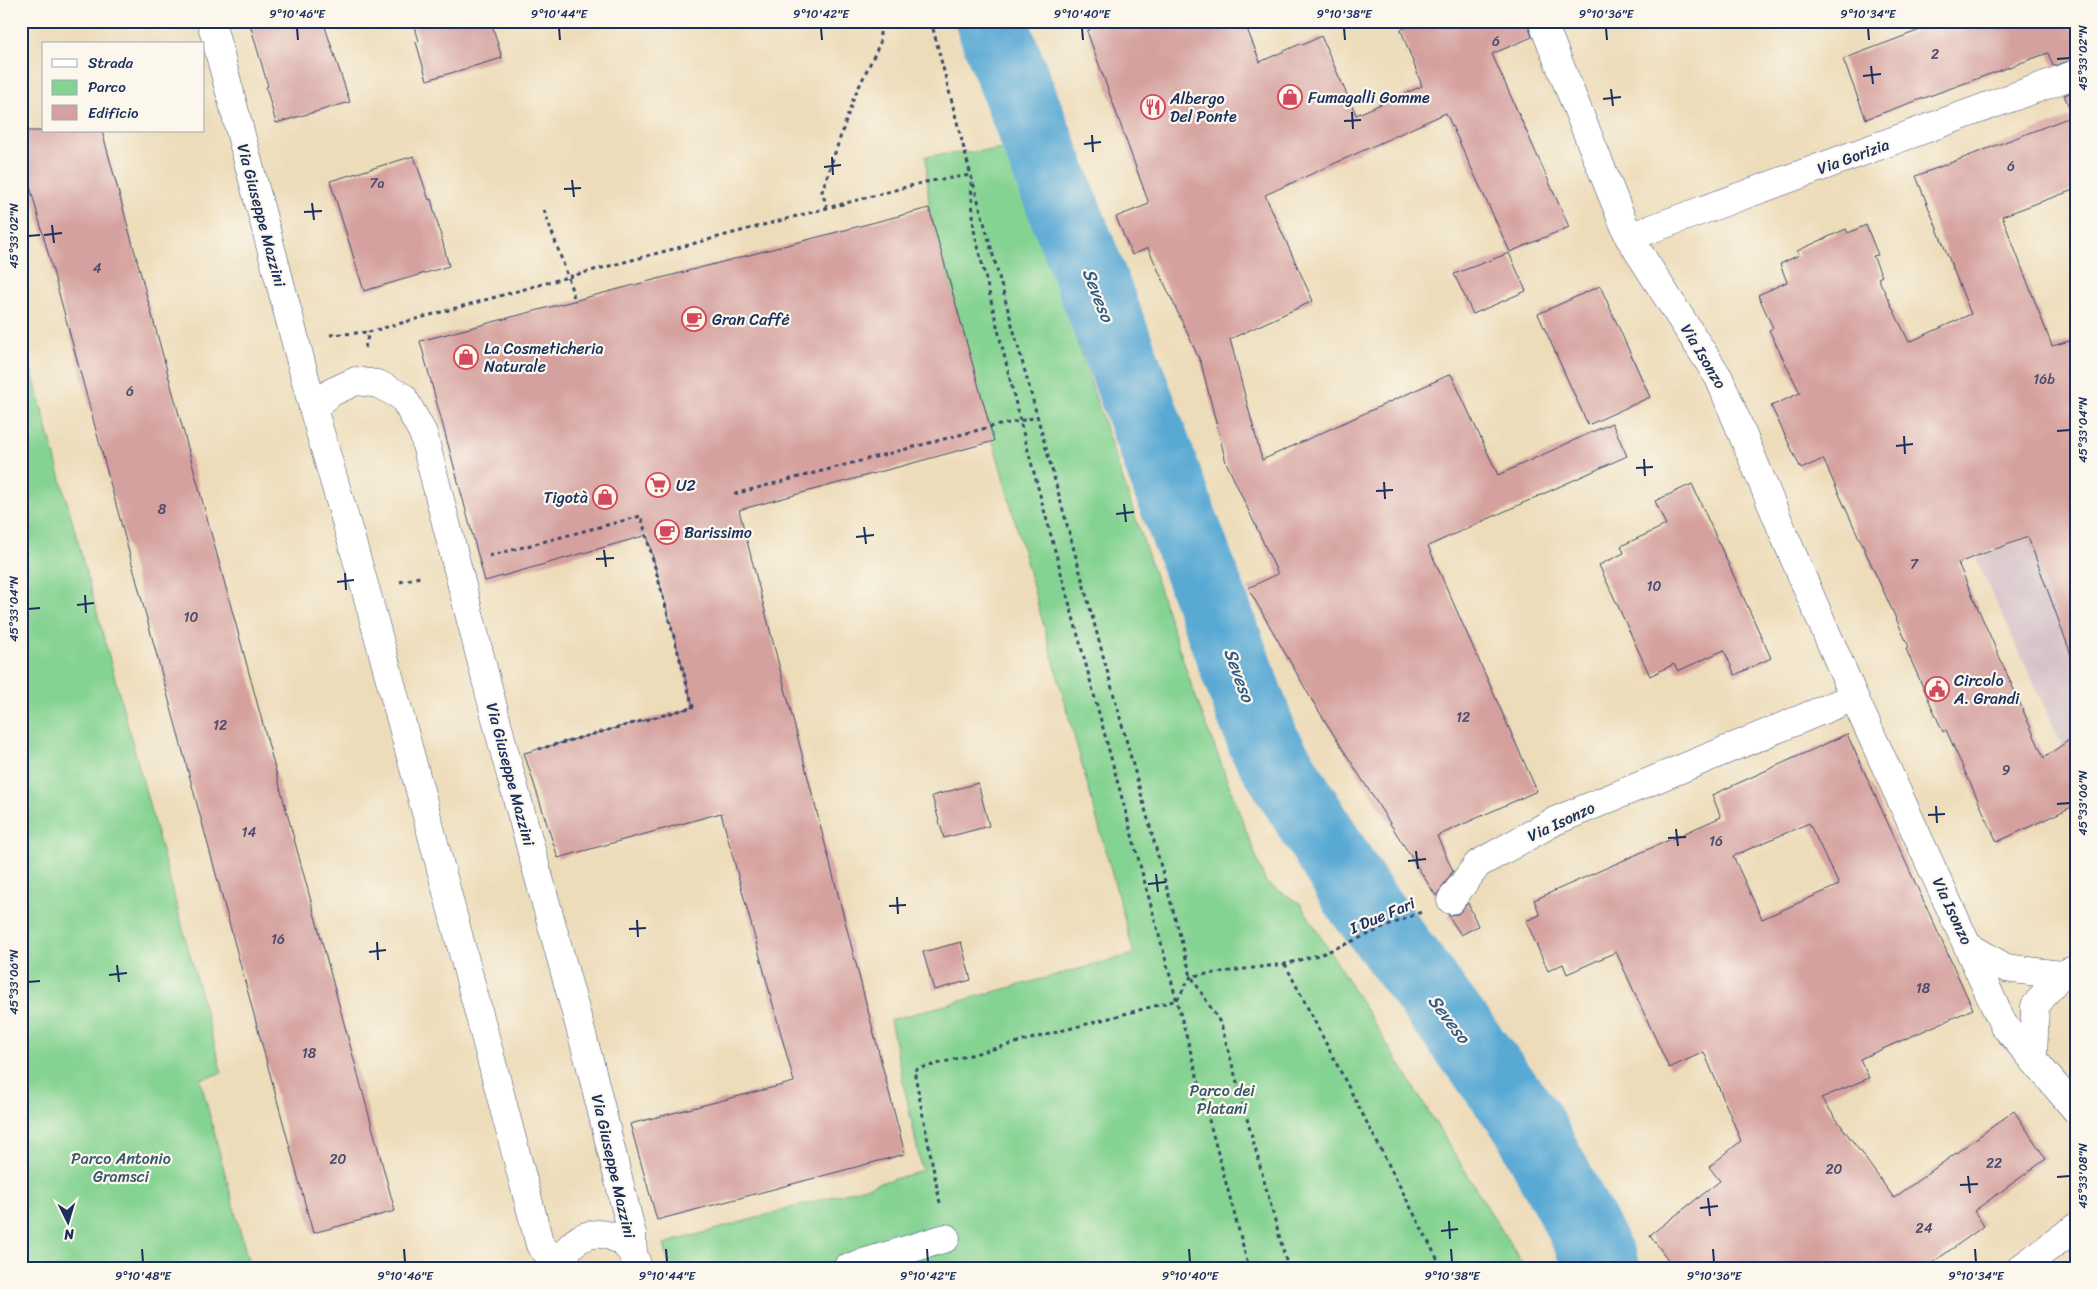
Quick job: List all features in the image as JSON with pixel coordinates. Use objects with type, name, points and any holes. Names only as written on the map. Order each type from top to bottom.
[{"type":"street","name":"Via Giuseppe Mazzini","points":[[211,21],[313,408],[368,600],[540,1245],[561,1268]]},
{"type":"street","name":"Via Isonzo","points":[[1542,21],[1629,237],[1719,378],[1854,697],[2003,1024],[2076,1110]]},
{"type":"street","name":"Via Gorizia","points":[[1629,237],[2076,74]]},
{"type":"street","name":"Via Giuseppe Mazzini","points":[[356,381],[378,384],[403,397],[423,433],[506,758],[590,1064],[632,1234],[636,1261]]},
{"type":"street","points":[[313,408],[332,392],[356,381]]},
{"type":"street","name":"Via Isonzo","points":[[1451,900],[1478,864],[1556,821],[1854,697]]},
{"type":"street","points":[[1968,946],[2006,968],[2068,972]]},
{"type":"street","points":[[2033,1059],[2035,1006],[2068,972]]},
{"type":"street","points":[[2021,1268],[2076,1227]]},
{"type":"street","points":[[561,1268],[564,1256],[571,1246],[592,1234],[604,1234],[626,1244],[636,1261]]},
{"type":"street","points":[[847,1268],[946,1238]]},
{"type":"path","points":[[827,208],[822,191],[854,97],[880,43],[880,21]]},
{"type":"path","points":[[930,21],[1191,976],[1221,1024],[1288,1268]]},
{"type":"path","points":[[356,381],[369,332],[925,182],[971,175]]},
{"type":"path","points":[[971,175],[974,230],[1020,421],[1249,1268]]},
{"type":"path","points":[[544,210],[568,277],[574,301]]},
{"type":"path","points":[[734,494],[1038,417]]},
{"type":"path","points":[[482,558],[641,516],[694,707],[534,751]]},
{"type":"path","name":"I Due Fari","points":[[1191,976],[1285,964],[1322,954],[1451,900]]},
{"type":"path","points":[[1285,964],[1442,1268]]},
{"type":"path","points":[[946,1238],[914,1070],[1177,1000],[1191,976]]},
{"type":"shaded area","points":[[2076,457],[2076,778],[1976,559],[2027,538],[2005,479]]},
{"type":"green space","name":"Parco dei Platani","points":[[1006,149],[1073,330],[1192,687],[1266,883],[1300,903],[1525,1268],[670,1268],[664,1244],[922,1171],[890,1020],[1134,954],[929,208],[926,156]]},
{"type":"green space","name":"Parco Antonio Gramsci","points":[[21,332],[222,1073],[200,1079],[250,1268],[21,1268]]},
{"type":"building","points":[[249,21],[323,21],[350,102],[276,123],[266,87],[268,86]]},
{"type":"building","points":[[413,21],[491,21],[502,58],[427,80],[416,42],[419,41]]},
{"type":"building","points":[[1087,21],[1244,21],[1260,62],[1321,36],[1356,115],[1422,86],[1401,30],[1418,21],[1527,21],[1532,37],[1492,54],[1569,227],[1510,252],[1446,113],[1265,195],[1313,301],[1230,339],[1262,460],[1451,374],[1498,475],[1612,423],[1627,456],[1428,546],[1537,791],[1437,836],[1453,871],[1436,896],[1313,702],[1248,588],[1278,574],[1226,462],[1201,363],[1148,248],[1132,255],[1116,217],[1149,204],[1087,31],[1090,30]]},
{"type":"building","points":[[1944,21],[2076,21],[2076,59],[2053,66],[2048,53],[1866,119],[1843,59]]},
{"type":"building","points":[[2076,91],[2076,189],[2002,216],[2052,346],[2076,339],[2076,656],[2072,657],[2028,537],[1958,563],[2044,758],[2076,735],[2076,805],[1997,842],[1946,730],[1943,732],[1906,649],[1909,647],[1823,459],[1801,469],[1771,406],[1800,393],[1769,330],[1773,328],[1758,295],[1787,282],[1780,264],[1799,255],[1797,251],[1846,229],[1848,233],[1866,225],[1878,255],[1873,256],[1882,276],[1878,278],[1909,342],[1971,314],[1916,176],[2073,116],[2064,95]]},
{"type":"building","points":[[21,131],[102,132],[395,1211],[313,1233],[21,153]]},
{"type":"building","points":[[414,156],[429,200],[431,199],[449,266],[364,291],[330,181]]},
{"type":"building","points":[[929,208],[994,441],[739,510],[905,1154],[657,1220],[630,1124],[794,1082],[721,813],[558,858],[524,753],[693,707],[647,535],[485,581],[420,341]]},
{"type":"building","points":[[1509,253],[1526,291],[1473,314],[1454,274]]},
{"type":"building","points":[[1600,286],[1650,397],[1588,425],[1538,314]]},
{"type":"building","points":[[1692,484],[1771,658],[1735,675],[1724,650],[1678,671],[1674,664],[1650,676],[1599,565],[1624,553],[1621,546],[1666,525],[1655,501]]},
{"type":"building","points":[[1847,734],[1973,1009],[1860,1059],[1869,1078],[1821,1098],[1894,1198],[2014,1111],[2046,1159],[1974,1211],[1984,1226],[1925,1268],[1674,1268],[1650,1235],[1720,1181],[1709,1167],[1741,1141],[1704,1052],[1669,1068],[1616,952],[1567,974],[1563,964],[1548,971],[1526,921],[1540,915],[1534,900],[1721,817],[1712,795]],"holes":[[[1809,823],[1839,885],[1762,919],[1733,856]]]},
{"type":"building","points":[[978,783],[989,826],[944,838],[932,796]]},
{"type":"building","points":[[1468,903],[1478,926],[1461,935],[1448,915],[1458,914]]},
{"type":"building","points":[[961,942],[971,980],[934,990],[923,952]]},
{"type":"waterway","name":"Seveso","points":[[991,21],[1118,348],[1264,743],[1359,898],[1527,1122],[1604,1268]]},
{"type":"place","name":"Fumagalli Gomme","points":[[1290,97]]},
{"type":"place","name":"Albergo Del Ponte","points":[[1153,107]]},
{"type":"place","name":"Gran Caffė","points":[[694,319]]},
{"type":"place","name":"La Cosmeticheria Naturale","points":[[466,357]]},
{"type":"place","name":"U2","points":[[658,485]]},
{"type":"place","name":"Tigotà","points":[[605,497]]},
{"type":"place","name":"Barissimo","points":[[667,532]]},
{"type":"place","name":"Circolo A. Grandi","points":[[1937,689]]}]
